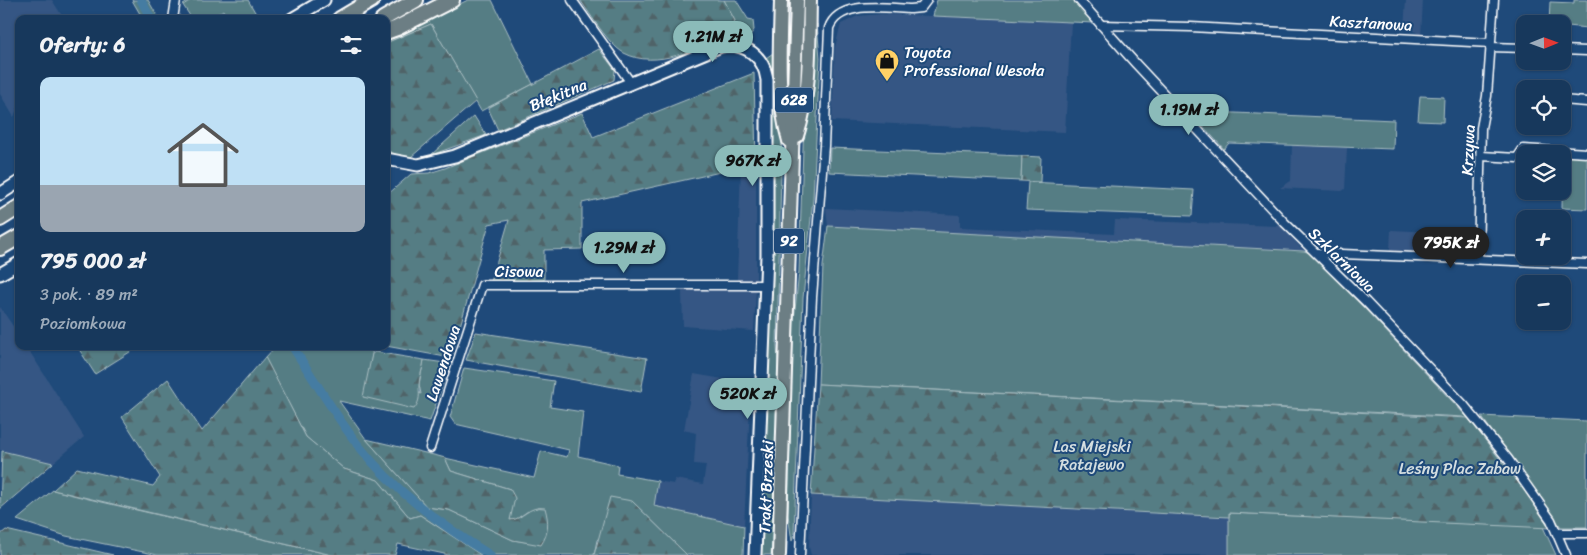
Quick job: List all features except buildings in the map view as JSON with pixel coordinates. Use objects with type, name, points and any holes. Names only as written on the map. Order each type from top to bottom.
[{"type":"highway","points":[[347,15],[372,0]]},
{"type":"highway","points":[[390,15],[416,0]]},
{"type":"highway","points":[[390,31],[452,0]]},
{"type":"highway","points":[[0,219],[15,210]]},
{"type":"highway","points":[[0,248],[15,239]]},
{"type":"main road","points":[[781,0],[780,72],[783,121],[792,152]]},
{"type":"main road","name":"Trakt Brzeski","points":[[779,555],[796,0]]},
{"type":"main road","points":[[792,152],[802,119],[805,99],[810,0]]},
{"type":"street","points":[[299,15],[324,0]]},
{"type":"street","points":[[572,0],[632,83]]},
{"type":"street","points":[[800,555],[812,297],[824,146],[829,28],[836,14],[842,9],[855,6],[921,8],[927,0]]},
{"type":"street","name":"Szklarniowa","points":[[1079,0],[1285,223],[1317,253],[1463,404],[1508,458],[1558,533],[1566,555]]},
{"type":"street","name":"Krzywa","points":[[1478,259],[1481,156],[1494,0]]},
{"type":"street","points":[[174,15],[178,1]]},
{"type":"street","name":"Kasztanowa","points":[[1101,25],[1191,27],[1516,47]]},
{"type":"street","name":"Błękitna","points":[[390,160],[404,164],[437,162],[721,46],[732,45],[748,50],[763,64],[766,71],[767,90]]},
{"type":"street","points":[[1571,50],[1587,51]]},
{"type":"street","name":"Trakt Brzeski","points":[[755,555],[766,285],[767,90]]},
{"type":"street","points":[[1571,101],[1587,102]]},
{"type":"street","points":[[1481,156],[1517,158],[1523,149],[1587,153]]},
{"type":"street","points":[[0,194],[15,185]]},
{"type":"street","points":[[1317,253],[1587,264]]},
{"type":"street","points":[[0,274],[15,265]]},
{"type":"street","name":"Cisowa","points":[[482,285],[766,285]]},
{"type":"street","name":"Lawendowa","points":[[430,448],[482,285]]},
{"type":"street","points":[[1558,533],[1587,533]]},
{"type":"shaded area","points":[[0,0],[52,0],[61,15],[15,15],[14,117],[0,94]]},
{"type":"shaded area","points":[[1406,0],[1423,0],[1421,36],[1412,29],[1404,28]]},
{"type":"shaded area","points":[[882,14],[1071,22],[1065,132],[832,121],[835,47],[841,24],[858,16]]},
{"type":"shaded area","points":[[1292,145],[1347,148],[1345,189],[1342,191],[1280,188],[1291,181]]},
{"type":"shaded area","points":[[756,164],[756,280],[737,280],[741,167]]},
{"type":"shaded area","points":[[826,208],[960,215],[960,227],[1114,234],[1115,220],[1280,226],[1304,251],[828,226]]},
{"type":"shaded area","points":[[1391,230],[1474,234],[1466,255],[1390,251]]},
{"type":"shaded area","points":[[756,288],[754,331],[683,326],[682,289]]},
{"type":"shaded area","points":[[0,307],[15,329],[15,350],[29,350],[84,437],[53,463],[0,450]]},
{"type":"shaded area","points":[[694,374],[751,384],[744,526],[654,506],[658,481],[673,484],[675,479],[703,484],[706,465],[694,464],[696,433],[684,430]]},
{"type":"shaded area","points":[[811,495],[1229,517],[1229,555],[811,555],[809,547]]},
{"type":"green space","points":[[132,0],[148,0],[157,15],[141,15]]},
{"type":"green space","points":[[191,0],[248,0],[257,15],[226,15],[223,10],[216,15],[189,15],[183,5]]},
{"type":"green space","points":[[468,0],[492,0],[533,84],[481,111],[431,24],[390,41],[390,38]]},
{"type":"green space","points":[[580,0],[724,0],[735,21],[728,36],[690,51],[663,58],[636,58],[624,53],[612,43]]},
{"type":"green space","points":[[724,0],[736,0],[748,19],[753,20],[754,30],[745,42],[729,40],[705,45],[728,36],[735,21]]},
{"type":"green space","points":[[937,0],[1073,0],[1094,23],[933,16]]},
{"type":"green space","points":[[1574,0],[1587,0],[1587,28],[1571,26],[1571,15],[1549,15],[1550,2],[1574,3]]},
{"type":"green space","points":[[431,24],[476,101],[411,157],[400,156],[390,152],[390,41]]},
{"type":"green space","points":[[817,24],[820,58],[813,198],[803,298],[794,533],[792,541],[788,515],[793,330],[799,271],[804,118]]},
{"type":"green space","points":[[776,47],[782,129],[777,345],[780,409],[771,555],[760,555],[772,83],[772,73],[766,58],[773,53]]},
{"type":"green space","points":[[599,49],[615,70],[614,80],[498,130],[488,108]]},
{"type":"green space","points":[[754,73],[756,164],[582,203],[582,249],[544,250],[544,280],[491,282],[509,220],[489,224],[451,358],[390,347],[390,192],[411,174],[429,173],[445,168],[582,113],[593,137]]},
{"type":"green space","points":[[1420,96],[1444,97],[1443,122],[1418,121]]},
{"type":"green space","points":[[1189,111],[1394,120],[1393,149],[1229,143],[1224,149]]},
{"type":"green space","points":[[474,116],[486,135],[431,155]]},
{"type":"green space","points":[[830,148],[1022,156],[1021,181],[829,172]]},
{"type":"green space","points":[[1022,156],[1041,157],[1040,182],[1021,181]]},
{"type":"green space","points":[[1571,156],[1587,157],[1587,209],[1562,208],[1562,200],[1571,200]]},
{"type":"green space","points":[[1028,182],[1194,190],[1192,216],[1026,210]]},
{"type":"green space","points":[[828,226],[1304,251],[1313,254],[1468,418],[1521,486],[1464,417],[818,384],[823,266]]},
{"type":"green space","points":[[476,332],[647,358],[641,392],[466,360]]},
{"type":"green space","points":[[80,350],[133,350],[95,374]]},
{"type":"green space","points":[[272,350],[372,350],[370,369],[421,394],[419,384],[424,360],[445,363],[449,366],[430,421],[339,401],[366,439],[427,507],[449,510],[513,540],[526,542],[528,511],[515,520],[510,520],[510,489],[451,471],[445,458],[534,478],[541,451],[567,457],[569,450],[455,424],[450,417],[464,368],[554,381],[550,407],[583,412],[578,456],[618,465],[617,474],[658,481],[654,506],[744,526],[743,555],[687,555],[632,501],[597,540],[594,555],[481,555],[420,515],[410,518],[378,480],[344,469],[306,437],[265,358]]},
{"type":"green space","points":[[375,352],[424,360],[419,382],[419,400],[414,409],[363,397],[372,354]]},
{"type":"green space","points":[[265,357],[306,437],[344,469],[378,480],[410,518],[420,515],[481,555],[449,555],[398,544],[395,555],[332,555],[53,490],[77,468],[153,486],[160,477],[122,417],[168,379],[202,431]]},
{"type":"green space","name":"Las Miejski Ratajewo","points":[[818,384],[1468,418],[1521,486],[1550,528],[1229,513],[1229,517],[811,495]]},
{"type":"green space","points":[[1481,416],[1587,421],[1587,527],[1561,527]]},
{"type":"green space","points":[[366,439],[445,458],[451,471],[510,489],[515,498],[510,520],[519,518],[530,510],[545,508],[548,527],[544,541],[541,545],[513,540],[449,510],[427,507]]},
{"type":"green space","points":[[2,451],[53,463],[0,509]]},
{"type":"green space","points":[[53,490],[332,555],[158,555],[66,536],[17,520]]},
{"type":"green space","points":[[610,497],[632,501],[687,555],[594,555]]},
{"type":"green space","points":[[1229,513],[1543,527],[1556,555],[1229,555]]},
{"type":"green space","points":[[6,530],[113,555],[0,555],[0,535]]},
{"type":"waterway","points":[[141,0],[149,15]]},
{"type":"waterway","points":[[295,350],[341,421],[372,462],[419,506],[454,532],[490,555]]},
{"type":"place","name":"Toyota Professional Wesoła","points":[[887,82]]},
{"type":"park label","name":"Leśny Plac Zabaw","points":[[1460,468]]}]
